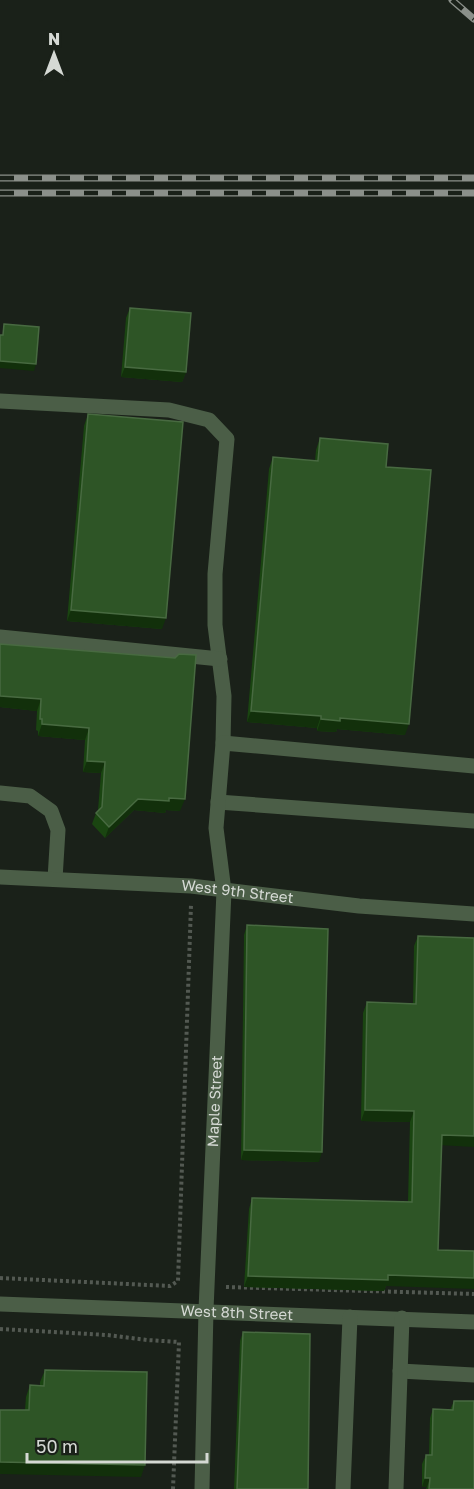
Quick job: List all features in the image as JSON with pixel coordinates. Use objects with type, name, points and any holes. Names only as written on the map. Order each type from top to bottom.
[{"type":"street","name":"Maple Street","points":[[0,401],[169,410],[208,420],[227,439],[215,574],[215,625],[224,696],[223,743],[216,828],[224,891],[206,1310],[202,1489]]},
{"type":"street","points":[[0,637],[220,659]]},
{"type":"street","points":[[223,743],[474,766]]},
{"type":"street","points":[[0,793],[30,796],[51,812],[58,830],[55,879]]},
{"type":"street","points":[[218,802],[474,821]]},
{"type":"street","name":"West 9th Street","points":[[0,877],[191,886],[358,906],[474,914]]},
{"type":"street","name":"West 8th Street","points":[[0,1304],[206,1310],[474,1322]]},
{"type":"street","points":[[344,1489],[350,1317]]},
{"type":"street","points":[[396,1489],[402,1318]]},
{"type":"street","points":[[399,1371],[474,1375]]},
{"type":"path","points":[[178,1281],[191,886]]},
{"type":"path","points":[[0,1278],[170,1286],[178,1281],[207,1286],[474,1294]]},
{"type":"path","points":[[0,1329],[179,1342],[172,1489]]},
{"type":"building","points":[[130,308],[191,313],[186,372],[125,367]]},
{"type":"building","points":[[4,324],[39,327],[36,364],[0,361],[0,335],[3,335]]},
{"type":"building","points":[[88,414],[183,422],[166,618],[71,610]]},
{"type":"building","points":[[320,438],[388,444],[386,467],[431,470],[409,724],[340,718],[340,721],[321,719],[321,716],[251,711],[273,457],[318,461]]},
{"type":"building","points":[[0,644],[175,658],[179,654],[196,655],[185,799],[169,798],[169,801],[138,799],[109,827],[96,813],[102,807],[105,762],[87,761],[89,728],[42,724],[41,699],[0,696]]},
{"type":"building","points":[[247,925],[328,929],[322,1152],[244,1150]]},
{"type":"building","points":[[418,936],[474,938],[474,1136],[442,1135],[438,1250],[474,1251],[474,1278],[388,1275],[388,1280],[248,1276],[252,1198],[412,1202],[414,1111],[365,1110],[367,1002],[416,1004]]},
{"type":"building","points":[[243,1332],[310,1334],[308,1489],[237,1489]]},
{"type":"building","points":[[45,1370],[147,1372],[145,1465],[0,1462],[0,1410],[29,1410],[30,1385],[44,1386]]},
{"type":"building","points":[[454,1401],[474,1401],[474,1489],[429,1489],[430,1478],[425,1478],[426,1455],[432,1455],[433,1409],[453,1410]]},
{"type":"railway","points":[[452,0],[474,19]]},
{"type":"railway","points":[[0,178],[474,178]]},
{"type":"railway","points":[[0,193],[474,193]]}]
